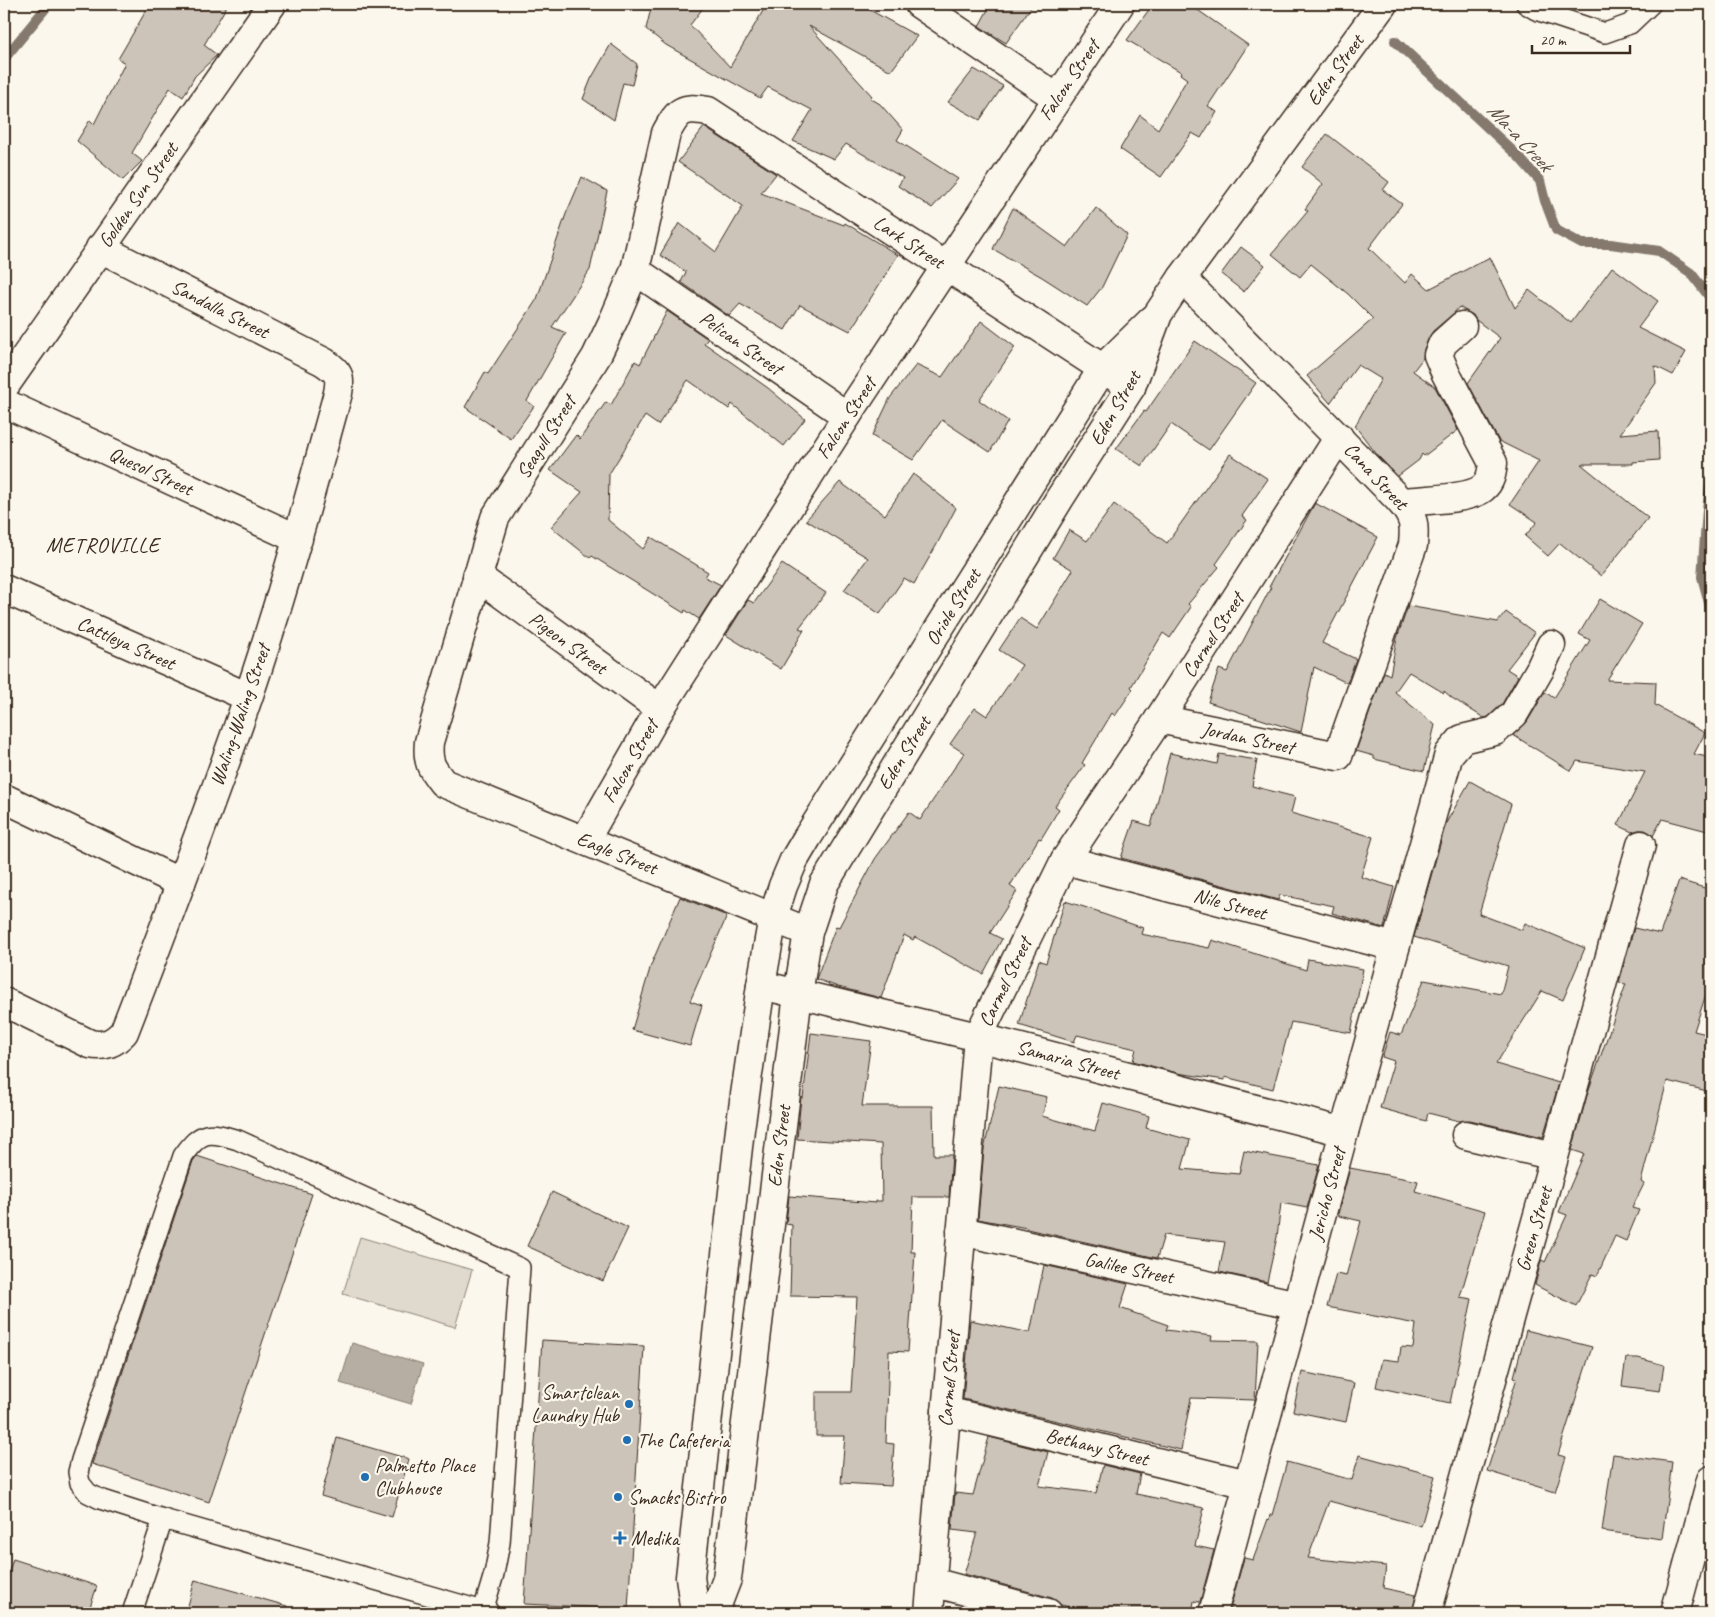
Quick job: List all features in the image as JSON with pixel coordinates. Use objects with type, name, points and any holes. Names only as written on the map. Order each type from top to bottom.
[{"type":"street","name":"Golden Sun Street","points":[[4,386],[272,4]]},
{"type":"street","points":[[919,4],[1057,98]]},
{"type":"street","name":"Falcon Street","points":[[585,840],[660,709],[847,416],[1120,4]]},
{"type":"street","name":"Eden Street","points":[[714,1613],[726,1579],[798,994],[808,932],[824,884],[1055,506],[1131,387],[1158,314],[1182,278],[1383,4]]},
{"type":"street","name":"Lark Street","points":[[682,110],[695,108],[708,111],[1131,387]]},
{"type":"street","name":"Seagull Street","points":[[432,769],[428,756],[429,742],[476,576],[495,518],[596,357],[615,318],[635,270],[666,133],[682,110]]},
{"type":"street","name":"Sandalla Street","points":[[100,248],[324,362],[338,373]]},
{"type":"street","name":"Pelican Street","points":[[635,270],[847,416]]},
{"type":"street","name":"Cana Street","points":[[1182,278],[1339,437],[1410,513],[1414,526],[1413,544],[1338,756]]},
{"type":"street","name":"Oriole Street","points":[[773,917],[794,860],[807,838],[1103,368],[1158,314]]},
{"type":"street","points":[[1401,502],[1469,496],[1483,488],[1491,477],[1493,463],[1438,356],[1442,343],[1462,326]]},
{"type":"street","name":"Waling-Waling Street","points":[[4,1002],[90,1044],[100,1046],[109,1044],[118,1039],[124,1032],[181,883],[248,697],[298,539],[338,393],[340,382],[338,373]]},
{"type":"street","name":"Quesol Street","points":[[4,402],[298,539]]},
{"type":"street","name":"Carmel Street","points":[[929,1613],[978,1037],[1065,860],[1159,720],[1339,437]]},
{"type":"street","name":"Pigeon Street","points":[[476,576],[660,709]]},
{"type":"street","name":"Cattleya Street","points":[[4,589],[248,697]]},
{"type":"street","name":"Jericho Street","points":[[1213,1613],[1449,754],[1462,739],[1495,731],[1514,714],[1540,669],[1551,645]]},
{"type":"street","name":"Jordan Street","points":[[1159,720],[1338,756]]},
{"type":"street","name":"Eagle Street","points":[[432,769],[443,783],[808,932]]},
{"type":"street","points":[[4,798],[181,883]]},
{"type":"street","name":"Green Street","points":[[1428,1613],[1641,845]]},
{"type":"street","name":"Nile Street","points":[[1065,860],[1395,947]]},
{"type":"street","name":"Eden Street","points":[[695,1613],[690,1577],[740,1129],[773,917]]},
{"type":"street","name":"Samaria Street","points":[[761,985],[978,1037],[1344,1132]]},
{"type":"street","points":[[1466,1135],[1554,1156]]},
{"type":"street","name":"Galilee Street","points":[[961,1231],[1298,1305]]},
{"type":"street","name":"Bethany Street","points":[[946,1411],[1248,1484]]},
{"type":"street","points":[[1675,1613],[1711,1480]]},
{"type":"street","points":[[932,1582],[1048,1613]]},
{"type":"lane","points":[[1526,4],[1536,10],[1605,34],[1630,24],[1651,4]]},
{"type":"lane","points":[[204,1134],[220,1134],[238,1140],[520,1268],[500,1543],[485,1612],[100,1499],[88,1493],[80,1483],[78,1472],[183,1156],[193,1142],[204,1134]]},
{"type":"lane","points":[[134,1612],[163,1519]]},
{"type":"shaded area","points":[[360,1237],[472,1270],[455,1327],[343,1294]]},
{"type":"shaded area","points":[[352,1343],[423,1364],[411,1404],[340,1383]]},
{"type":"building","points":[[150,4],[228,4],[204,45],[217,55],[195,76],[183,97],[170,88],[132,153],[142,161],[123,180],[77,141],[90,120],[94,124],[125,63],[118,59]]},
{"type":"building","points":[[652,4],[706,4],[690,25],[730,67],[767,4],[859,4],[917,36],[891,71],[809,26],[872,96],[870,98],[880,104],[903,130],[897,140],[958,179],[932,208],[898,186],[903,178],[846,144],[834,159],[793,141],[812,110],[768,87],[760,98],[666,45],[646,29]]},
{"type":"building","points":[[991,4],[1033,4],[1006,43],[979,26]]},
{"type":"building","points":[[1153,4],[1189,4],[1248,45],[1208,106],[1217,112],[1201,138],[1192,133],[1161,177],[1120,149],[1140,115],[1158,129],[1187,79],[1180,74],[1181,72],[1127,40]]},
{"type":"building","points":[[611,44],[637,64],[632,85],[623,83],[614,120],[583,99],[591,79]]},
{"type":"building","points":[[974,69],[1003,86],[980,120],[948,102]]},
{"type":"building","points":[[704,127],[776,174],[761,193],[844,225],[845,223],[898,255],[850,331],[800,305],[785,330],[740,304],[729,316],[681,282],[686,272],[660,255],[679,223],[716,252],[743,206],[678,162]]},
{"type":"building","points":[[1327,134],[1389,182],[1383,190],[1402,204],[1369,248],[1405,283],[1412,274],[1429,289],[1490,257],[1515,308],[1529,290],[1571,323],[1612,267],[1658,301],[1638,328],[1686,352],[1673,375],[1655,366],[1656,383],[1620,434],[1658,431],[1659,460],[1633,462],[1633,464],[1581,464],[1648,518],[1601,576],[1560,543],[1548,556],[1525,536],[1537,522],[1510,504],[1539,461],[1499,441],[1468,383],[1500,338],[1476,320],[1473,315],[1459,307],[1433,331],[1424,349],[1423,358],[1413,371],[1435,387],[1458,430],[1424,456],[1422,454],[1419,460],[1398,476],[1378,456],[1355,426],[1381,379],[1358,365],[1330,403],[1307,376],[1373,319],[1348,294],[1311,264],[1300,277],[1272,254],[1308,211],[1305,209],[1323,184],[1302,167]]},
{"type":"building","points":[[582,177],[607,191],[590,270],[552,327],[566,333],[527,401],[534,406],[511,439],[465,407],[485,372],[488,374],[537,299],[566,214]]},
{"type":"building","points":[[1013,208],[1067,247],[1096,208],[1127,235],[1102,287],[1087,306],[993,249]]},
{"type":"building","points":[[1241,247],[1265,265],[1244,292],[1221,274]]},
{"type":"building","points":[[667,311],[708,339],[704,343],[768,388],[805,419],[784,446],[732,404],[729,409],[688,380],[658,425],[645,416],[609,474],[608,520],[643,549],[651,537],[708,572],[705,577],[721,585],[699,619],[685,610],[684,613],[592,556],[590,558],[551,527],[582,492],[550,470],[576,435],[580,439],[606,402],[611,405],[635,361],[640,364]]},
{"type":"building","points":[[981,321],[1015,347],[979,400],[1008,421],[990,452],[942,420],[913,460],[872,436],[890,398],[916,365],[942,377]]},
{"type":"building","points":[[1195,341],[1256,383],[1209,450],[1171,424],[1142,466],[1116,449],[1144,411],[1146,412]]},
{"type":"building","points":[[1230,454],[1268,479],[1242,516],[1247,520],[1216,564],[1219,567],[1188,604],[1191,607],[1170,638],[1163,633],[1131,687],[1133,689],[1115,716],[1112,713],[1082,763],[1085,765],[1055,806],[1059,809],[1010,886],[1017,891],[990,933],[1002,939],[983,974],[915,937],[913,940],[904,935],[881,998],[838,987],[816,979],[836,926],[839,927],[875,859],[909,812],[920,820],[964,753],[950,744],[975,708],[987,716],[1022,665],[999,650],[1020,618],[1037,629],[1073,570],[1053,558],[1069,530],[1087,541],[1114,504],[1167,543]]},
{"type":"building","points":[[913,474],[956,508],[914,584],[904,578],[880,614],[844,590],[868,558],[806,520],[840,482],[885,515]]},
{"type":"building","points":[[1315,503],[1378,537],[1322,643],[1356,659],[1347,683],[1314,667],[1301,732],[1208,702],[1219,669],[1227,672],[1271,587],[1269,587]]},
{"type":"building","points":[[782,564],[826,593],[799,628],[804,630],[781,669],[726,635],[748,600],[754,603]]},
{"type":"building","points":[[1600,599],[1642,624],[1607,680],[1656,682],[1655,705],[1705,733],[1694,754],[1711,758],[1711,832],[1662,819],[1653,836],[1645,830],[1632,832],[1618,825],[1645,772],[1577,761],[1571,771],[1513,735],[1527,722],[1545,692],[1554,698],[1590,640],[1579,634]]},
{"type":"building","points":[[1408,606],[1498,622],[1506,612],[1535,633],[1507,669],[1518,676],[1502,704],[1488,717],[1484,718],[1444,691],[1444,693],[1409,672],[1395,692],[1435,725],[1424,771],[1374,759],[1374,756],[1356,751],[1384,672],[1390,675],[1397,638]]},
{"type":"building","points":[[1170,753],[1217,764],[1219,754],[1257,760],[1252,786],[1295,797],[1291,813],[1373,837],[1361,877],[1394,887],[1384,928],[1332,913],[1334,906],[1280,895],[1278,900],[1121,858],[1134,821],[1151,826]]},
{"type":"building","points":[[1470,781],[1511,804],[1479,914],[1522,930],[1525,923],[1585,948],[1563,1000],[1542,991],[1496,1064],[1559,1083],[1543,1137],[1470,1120],[1459,1121],[1428,1113],[1426,1121],[1380,1108],[1394,1061],[1382,1057],[1390,1032],[1401,1035],[1424,980],[1501,994],[1508,966],[1414,937],[1446,823]]},
{"type":"building","points":[[1679,880],[1711,890],[1711,979],[1694,1031],[1711,1035],[1711,1092],[1667,1081],[1641,1182],[1644,1184],[1632,1208],[1639,1210],[1626,1241],[1615,1236],[1597,1276],[1592,1274],[1576,1306],[1535,1285],[1541,1261],[1545,1262],[1567,1215],[1559,1212],[1584,1154],[1572,1150],[1588,1092],[1626,984],[1619,983],[1634,928],[1660,934]]},
{"type":"building","points":[[680,897],[727,916],[690,1001],[702,1005],[690,1046],[632,1030],[651,965]]},
{"type":"building","points":[[1065,901],[1143,928],[1141,934],[1209,948],[1212,940],[1306,970],[1308,959],[1363,969],[1351,1033],[1291,1022],[1273,1089],[1225,1077],[1225,1080],[1177,1073],[1133,1061],[1136,1049],[1077,1035],[1074,1042],[1019,1025],[1039,960],[1046,963]]},
{"type":"building","points":[[811,1033],[871,1041],[862,1106],[933,1106],[934,1155],[952,1155],[949,1197],[913,1197],[911,1252],[915,1252],[908,1352],[889,1351],[886,1443],[894,1444],[891,1486],[841,1483],[845,1436],[816,1436],[816,1392],[851,1392],[857,1297],[790,1296],[792,1225],[786,1224],[789,1196],[876,1203],[876,1201],[882,1201],[881,1144],[797,1139],[801,1097],[803,1098]]},
{"type":"building","points":[[999,1086],[1047,1097],[1042,1116],[1095,1131],[1103,1103],[1149,1116],[1146,1128],[1190,1140],[1182,1169],[1239,1174],[1244,1151],[1319,1165],[1307,1208],[1281,1203],[1277,1237],[1267,1282],[1219,1272],[1225,1242],[1164,1235],[1157,1258],[1027,1228],[978,1219],[984,1149]]},
{"type":"building","points":[[197,1156],[312,1194],[209,1502],[92,1464],[193,1161]]},
{"type":"building","points":[[1350,1168],[1418,1181],[1415,1191],[1485,1211],[1460,1297],[1472,1299],[1450,1403],[1376,1387],[1382,1359],[1399,1361],[1401,1347],[1413,1348],[1416,1324],[1327,1307],[1336,1274],[1346,1276],[1361,1221],[1339,1216],[1338,1214]]},
{"type":"building","points":[[552,1192],[628,1228],[603,1281],[527,1246]]},
{"type":"building","points":[[1044,1265],[1128,1284],[1120,1308],[1168,1325],[1166,1330],[1212,1336],[1211,1340],[1258,1341],[1255,1400],[1191,1398],[1181,1450],[963,1399],[970,1320],[1030,1333]]},
{"type":"building","points":[[1526,1330],[1592,1347],[1558,1455],[1566,1457],[1555,1492],[1487,1471],[1517,1378],[1514,1377]]},
{"type":"building","points":[[542,1340],[644,1346],[628,1609],[524,1604]]},
{"type":"building","points":[[1626,1358],[1638,1358],[1664,1365],[1660,1391],[1622,1386]]},
{"type":"building","points":[[1302,1372],[1354,1383],[1346,1422],[1293,1411]]},
{"type":"building","points":[[989,1437],[1048,1452],[1039,1486],[1096,1493],[1103,1465],[1140,1474],[1136,1494],[1204,1508],[1195,1546],[1214,1550],[1200,1602],[1194,1601],[1192,1613],[1097,1613],[1061,1605],[1052,1598],[964,1574],[977,1533],[952,1530],[955,1493],[973,1495]]},
{"type":"building","name":"Palmetto Place Clubhouse","points":[[337,1438],[409,1459],[392,1517],[321,1496]]},
{"type":"building","points":[[1613,1454],[1672,1462],[1662,1539],[1602,1531]]},
{"type":"building","points":[[1359,1455],[1435,1476],[1421,1526],[1329,1501],[1308,1558],[1386,1566],[1383,1588],[1416,1595],[1412,1613],[1247,1613],[1230,1609],[1244,1558],[1253,1560],[1268,1519],[1272,1515],[1287,1462],[1352,1480]]},
{"type":"building","points":[[13,1559],[97,1586],[88,1613],[4,1613],[4,1587]]},
{"type":"building","points":[[195,1580],[287,1606],[286,1613],[186,1613]]},
{"type":"waterway","name":"Ma-a Creek","points":[[4,59],[49,4]]},
{"type":"waterway","name":"Ma-a Creek","points":[[1395,41],[1518,156],[1540,181],[1556,230],[1582,244],[1611,244],[1659,251],[1691,273],[1711,299]]},
{"type":"waterway","name":"Ma-a Creek","points":[[1711,478],[1702,577],[1711,610]]},
{"type":"place","name":"Smartclean Laundry Hub","points":[[629,1404]]},
{"type":"place","name":"The Cafeteria","points":[[627,1440]]},
{"type":"place","name":"Palmetto Place Clubhouse","points":[[365,1477]]},
{"type":"place","name":"Smacks Bistro","points":[[618,1497]]},
{"type":"place","name":"Medika","points":[[620,1538]]},
{"type":"district","name":"METROVILLE","points":[[103,545]]}]
